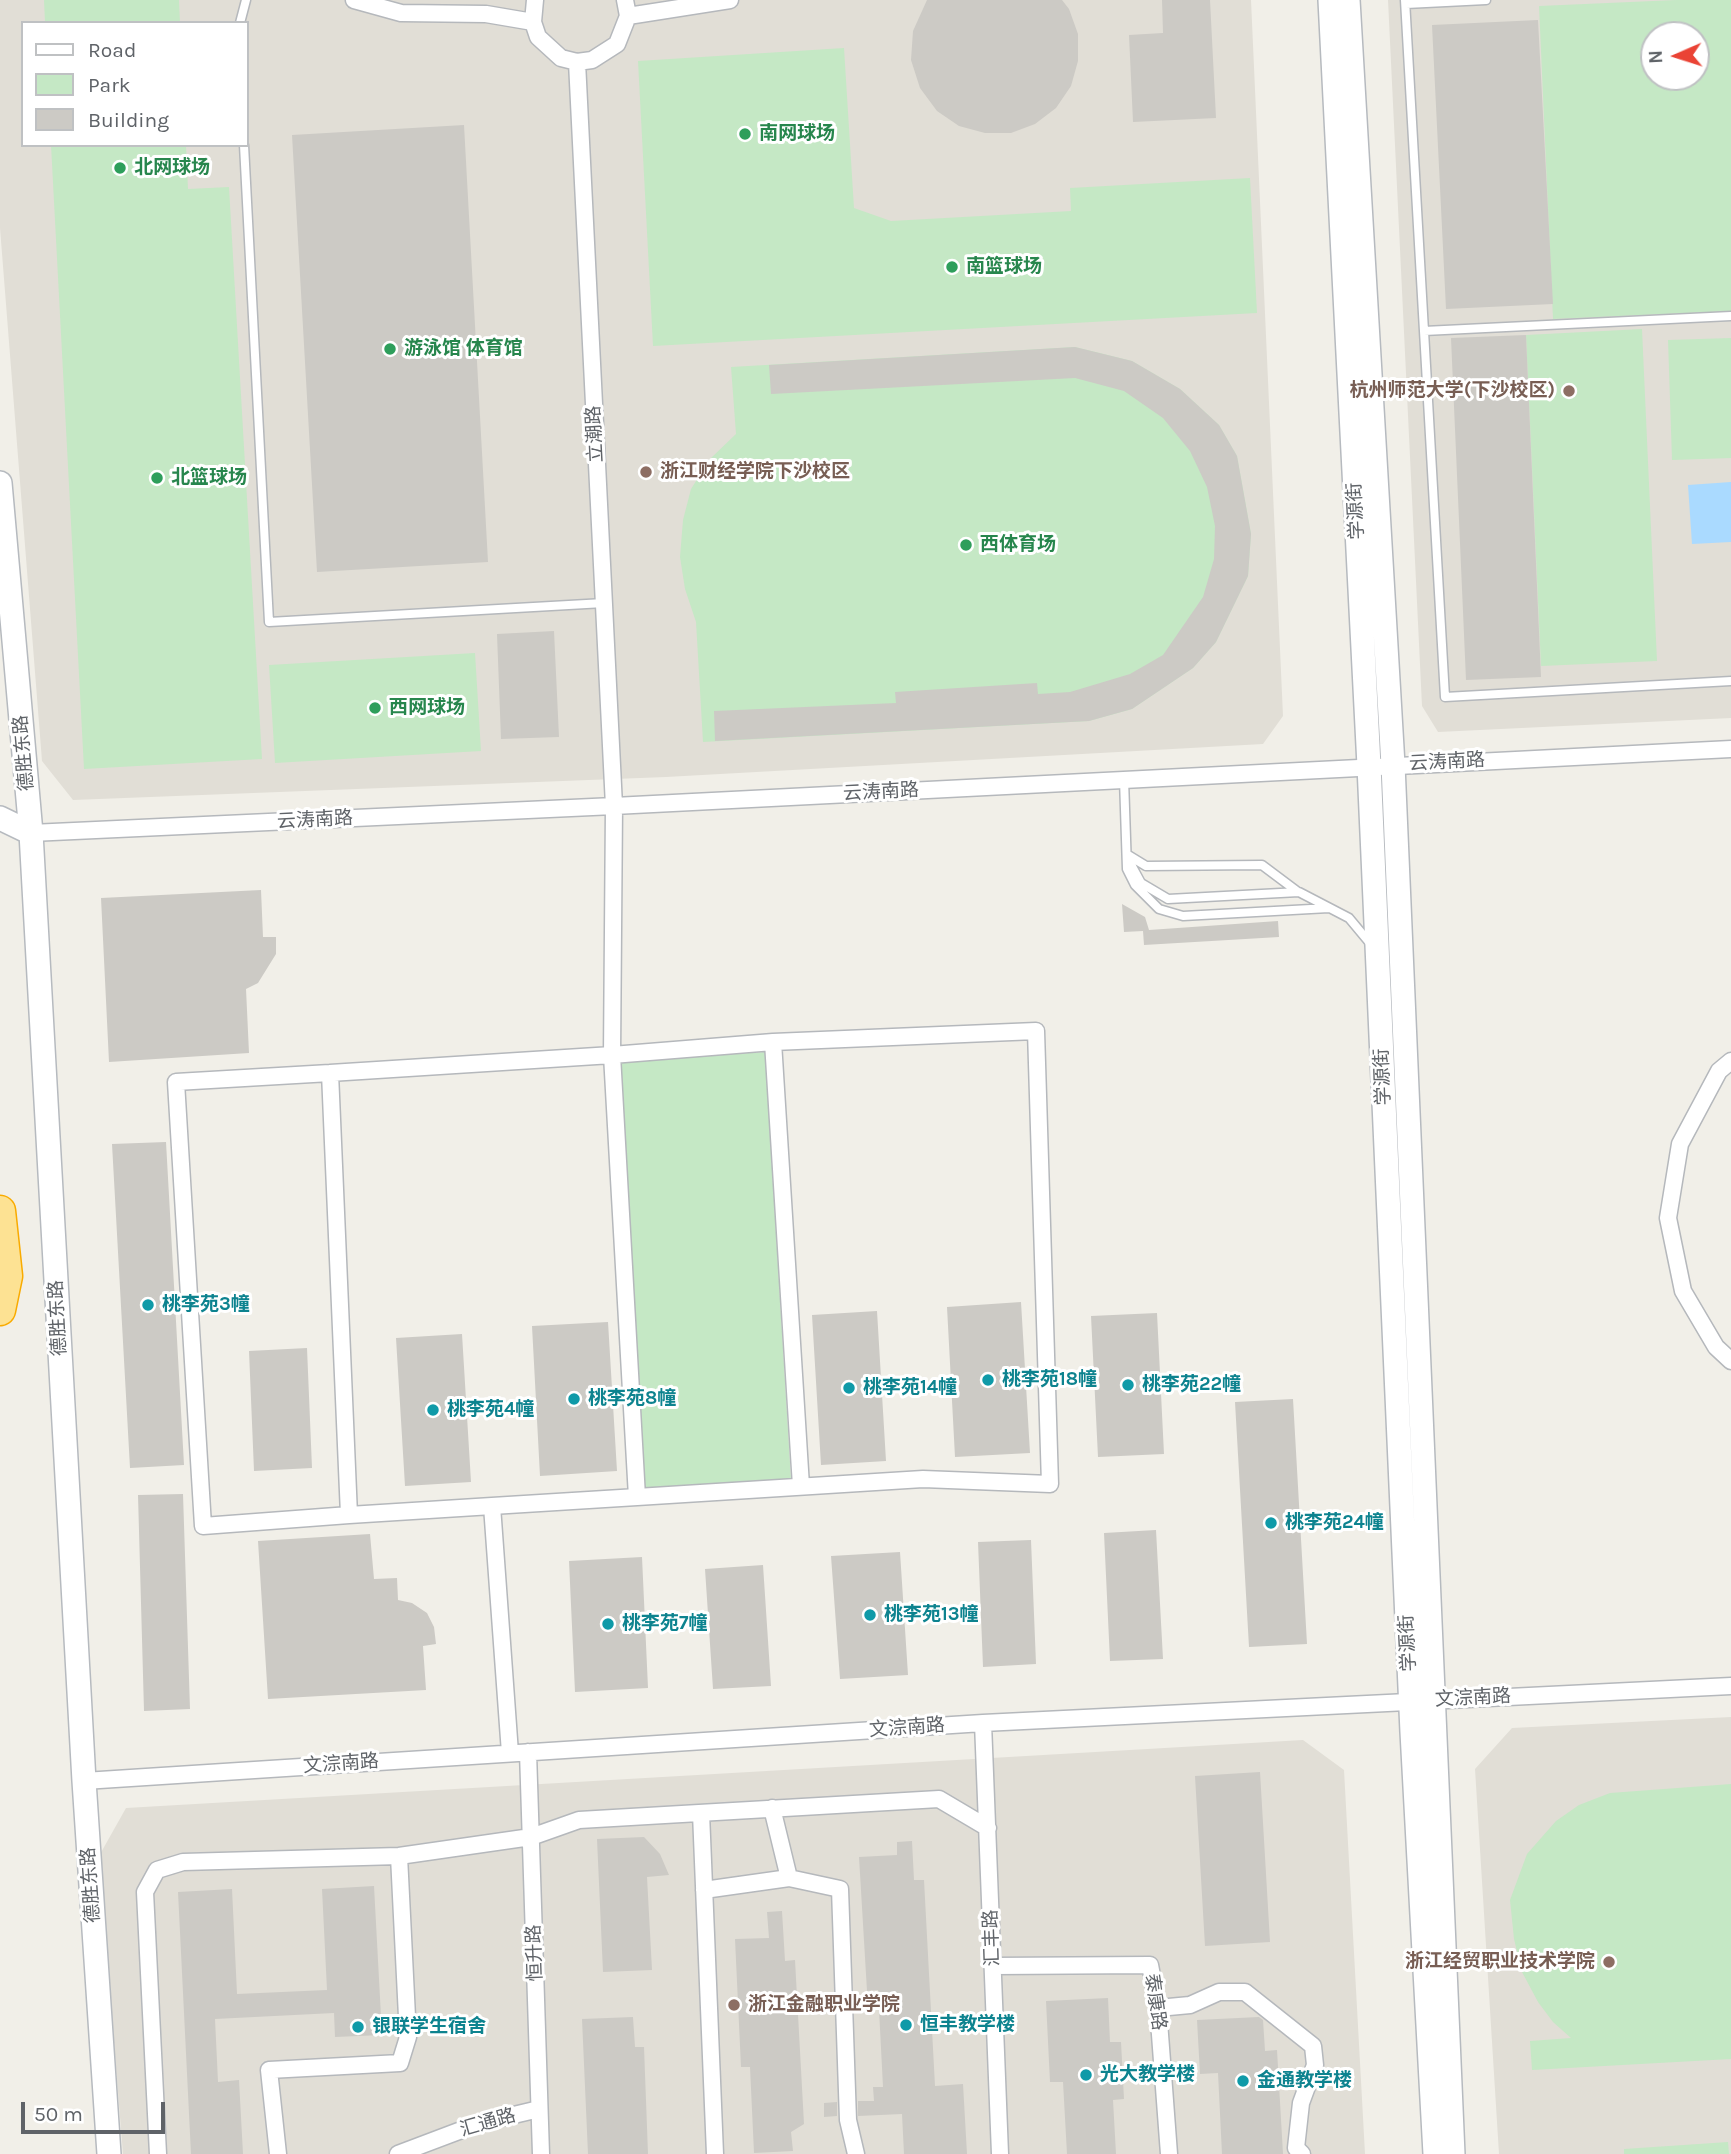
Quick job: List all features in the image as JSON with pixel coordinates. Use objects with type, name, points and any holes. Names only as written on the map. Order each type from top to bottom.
[{"type":"highway","points":[[0,1211],[7,1276],[0,1310]]},
{"type":"main road","name":"学源街","points":[[1330,0],[1370,766],[1410,1701],[1435,2154]]},
{"type":"main road","points":[[1348,0],[1393,765],[1453,2154]]},
{"type":"main road","name":"德胜东路","points":[[0,484],[31,833],[84,1781],[109,2154]]},
{"type":"main road","points":[[0,818],[31,833]]},
{"type":"main road","points":[[0,835],[31,833]]},
{"type":"street","points":[[354,0],[401,13],[486,15],[533,22]]},
{"type":"street","points":[[535,0],[533,22],[538,37],[548,50],[561,58],[577,62],[592,60],[617,44],[626,8],[730,0]]},
{"type":"street","name":"立潮路","points":[[577,62],[614,806],[612,1055],[637,1497]]},
{"type":"street","name":"云涛南路","points":[[31,833],[614,806],[1731,748]]},
{"type":"street","points":[[1036,1031],[1050,1484],[923,1479],[203,1526],[176,1082],[612,1055],[773,1042],[1036,1031]]},
{"type":"street","points":[[773,1042],[801,1486]]},
{"type":"street","points":[[1731,1061],[1719,1071],[1680,1144],[1668,1218],[1683,1291],[1716,1347],[1731,1361]]},
{"type":"street","points":[[330,1073],[349,1516]]},
{"type":"street","points":[[492,1506],[510,1753]]},
{"type":"street","name":"文淙南路","points":[[84,1781],[983,1723],[1731,1686]]},
{"type":"street","name":"汇丰路","points":[[983,1723],[1000,2154]]},
{"type":"street","name":"恒升路","points":[[528,1752],[541,2154]]},
{"type":"street","points":[[158,2154],[145,1892],[157,1870],[183,1862],[399,1856],[531,1837],[579,1820],[939,1799],[988,1828]]},
{"type":"street","points":[[772,1808],[789,1878]]},
{"type":"street","points":[[701,1813],[715,2154]]},
{"type":"street","points":[[278,2154],[269,2070],[400,2063],[408,2037],[399,1856]]},
{"type":"street","points":[[704,1890],[789,1878],[840,1889],[848,2120],[856,2154]]},
{"type":"street","name":"泰康路","points":[[994,1966],[1150,1965],[1158,2008],[1169,2154]]},
{"type":"street","points":[[1158,2008],[1190,2005],[1219,1992],[1245,1992],[1313,2046],[1315,2065],[1300,2115],[1296,2148],[1302,2154]]},
{"type":"street","name":"汇通路","points":[[398,2154],[480,2123],[539,2109]]},
{"type":"lane","points":[[241,21],[246,0]]},
{"type":"lane","points":[[1486,0],[1406,2],[1445,697],[1731,681]]},
{"type":"lane","points":[[244,147],[270,622],[604,603]]},
{"type":"lane","points":[[1424,331],[1731,316]]},
{"type":"lane","points":[[1124,779],[1127,869],[1135,885],[1159,909],[1183,916],[1329,908]]},
{"type":"lane","points":[[1125,853],[1141,883],[1168,899],[1299,892]]},
{"type":"lane","points":[[1125,853],[1146,866],[1262,865],[1299,892],[1349,918],[1364,932],[1378,958]]},
{"type":"shaded area","name":"浙江财经学院下沙校区","points":[[0,0],[1251,0],[1283,716],[1263,744],[666,777],[73,800],[42,761],[0,228]]},
{"type":"shaded area","name":"杭州师范大学(下沙校区)","points":[[1388,0],[1731,0],[1731,718],[1438,732],[1422,706]]},
{"type":"shaded area","name":"浙江经贸职业技术学院","points":[[1731,1717],[1731,2154],[1499,2154],[1475,1769],[1512,1728]]},
{"type":"shaded area","name":"浙江金融职业学院","points":[[1303,1740],[1344,1770],[1365,2154],[123,2154],[99,1856],[126,1808]]},
{"type":"green space","points":[[44,0],[179,0],[180,21],[45,21]]},
{"type":"green space","points":[[1731,0],[1731,311],[1553,319],[1539,6]]},
{"type":"green space","name":"南篮球场","points":[[844,48],[854,208],[891,221],[1071,211],[1070,188],[1250,178],[1257,313],[653,346],[638,61]]},
{"type":"green space","name":"北篮球场","points":[[51,147],[186,147],[188,189],[229,187],[262,759],[84,769]]},
{"type":"green space","points":[[1642,329],[1657,661],[1541,666],[1526,335]]},
{"type":"green space","points":[[1731,338],[1731,458],[1672,460],[1668,340]]},
{"type":"green space","name":"西体育场","points":[[1075,347],[1132,361],[1180,389],[1219,425],[1237,456],[1251,534],[1248,576],[1216,642],[1193,668],[1132,709],[1089,721],[703,742],[696,622],[685,589],[680,557],[683,520],[691,489],[710,459],[736,434],[731,367]]},
{"type":"green space","name":"西网球场","points":[[475,653],[481,751],[275,763],[269,665]]},
{"type":"green space","points":[[765,1052],[791,1479],[644,1488],[617,1061]]},
{"type":"green space","points":[[1731,1784],[1731,2059],[1532,2070],[1530,2041],[1571,2038],[1553,2022],[1538,2002],[1522,1972],[1514,1939],[1510,1900],[1527,1854],[1556,1821],[1579,1805],[1610,1793]]},
{"type":"green space","points":[[1728,2142],[1729,2154],[1624,2154],[1624,2149]]},
{"type":"water","points":[[1731,482],[1731,542],[1692,544],[1688,485]]},
{"type":"building","points":[[927,0],[1062,0],[1069,9],[1078,34],[1078,61],[1071,86],[1056,108],[1035,124],[1011,133],[985,133],[959,126],[937,111],[920,88],[911,60],[913,31]]},
{"type":"building","points":[[1162,0],[1210,0],[1216,118],[1133,122],[1129,35],[1163,33]]},
{"type":"building","points":[[1538,20],[1553,304],[1446,309],[1432,25]]},
{"type":"building","name":"游泳馆 体育馆","points":[[464,125],[488,562],[317,572],[292,135]]},
{"type":"building","points":[[1526,335],[1541,677],[1466,680],[1451,338]]},
{"type":"building","points":[[1075,347],[1132,361],[1180,389],[1219,425],[1237,456],[1251,534],[1248,576],[1216,642],[1193,668],[1132,709],[1089,721],[715,741],[714,711],[896,703],[895,692],[1037,683],[1038,694],[1070,692],[1130,674],[1163,655],[1203,597],[1214,559],[1215,526],[1207,487],[1190,451],[1163,418],[1124,391],[1075,378],[771,394],[769,365]]},
{"type":"building","points":[[554,631],[559,737],[501,739],[497,634]]},
{"type":"building","points":[[261,890],[263,937],[276,937],[276,954],[258,983],[246,989],[249,1053],[109,1062],[101,898]]},
{"type":"building","points":[[1122,904],[1145,917],[1149,930],[1278,921],[1279,937],[1144,945],[1143,931],[1124,932]]},
{"type":"building","name":"桃李苑3幢","points":[[166,1142],[184,1465],[130,1468],[112,1144]]},
{"type":"building","name":"桃李苑18幢","points":[[1021,1302],[1030,1453],[955,1457],[947,1307]]},
{"type":"building","name":"桃李苑14幢","points":[[877,1311],[886,1461],[821,1465],[812,1315]]},
{"type":"building","name":"桃李苑22幢","points":[[1157,1313],[1164,1454],[1098,1457],[1091,1316]]},
{"type":"building","name":"桃李苑8幢","points":[[608,1322],[617,1471],[540,1476],[532,1326]]},
{"type":"building","name":"桃李苑4幢","points":[[462,1334],[471,1482],[405,1486],[396,1338]]},
{"type":"building","points":[[307,1348],[312,1468],[254,1471],[249,1351]]},
{"type":"building","name":"桃李苑24幢","points":[[1293,1399],[1307,1644],[1249,1647],[1235,1402]]},
{"type":"building","points":[[183,1494],[190,1709],[144,1711],[138,1495]]},
{"type":"building","points":[[1156,1530],[1163,1659],[1110,1661],[1104,1533]]},
{"type":"building","points":[[370,1534],[374,1579],[397,1578],[398,1600],[412,1603],[427,1613],[434,1627],[436,1644],[423,1646],[426,1690],[268,1699],[258,1541]]},
{"type":"building","points":[[1031,1540],[1036,1664],[983,1667],[978,1542]]},
{"type":"building","name":"桃李苑13幢","points":[[900,1552],[908,1675],[840,1679],[831,1556]]},
{"type":"building","name":"桃李苑7幢","points":[[642,1557],[648,1688],[575,1692],[569,1561]]},
{"type":"building","points":[[763,1565],[771,1686],[713,1689],[705,1569]]},
{"type":"building","points":[[1260,1772],[1270,1942],[1205,1946],[1195,1776]]},
{"type":"building","points":[[644,1837],[660,1854],[669,1875],[647,1877],[652,1970],[603,1972],[597,1839]]},
{"type":"building","name":"恒丰教学楼","points":[[912,1841],[914,1880],[924,1880],[935,2086],[963,2084],[967,2154],[904,2154],[902,2114],[858,2116],[858,2101],[874,2101],[873,2087],[883,2087],[878,1990],[867,1991],[859,1857],[897,1855],[897,1842]]},
{"type":"building","name":"银联学生宿舍","points":[[374,1886],[382,2035],[335,2037],[334,2013],[215,2019],[218,2082],[239,2080],[243,2154],[191,2154],[178,1892],[232,1889],[237,1994],[327,1990],[322,1889]]},
{"type":"building","points":[[782,1911],[785,1961],[795,1960],[804,2124],[791,2132],[793,2151],[754,2153],[750,2067],[741,2067],[735,1939],[769,1938],[767,1912]]},
{"type":"building","name":"光大教学楼","points":[[1108,1998],[1110,2042],[1121,2042],[1124,2099],[1113,2100],[1116,2154],[1067,2154],[1063,2082],[1050,2082],[1046,2001]]},
{"type":"building","points":[[633,2017],[635,2047],[644,2047],[648,2154],[588,2154],[582,2019]]},
{"type":"building","name":"金通教学楼","points":[[1259,2017],[1263,2020],[1265,2051],[1277,2050],[1283,2154],[1222,2154],[1218,2073],[1200,2074],[1197,2020]]},
{"type":"building","points":[[837,2102],[837,2116],[824,2117],[824,2103]]},
{"type":"place","name":"南网球场","points":[[745,134]]},
{"type":"place","name":"北网球场","points":[[120,168]]},
{"type":"place","name":"南篮球场","points":[[952,267]]},
{"type":"place","name":"游泳馆 体育馆","points":[[390,349]]},
{"type":"place","name":"杭州师范大学(下沙校区)","points":[[1569,391]]},
{"type":"place","name":"浙江财经学院下沙校区","points":[[646,472]]},
{"type":"place","name":"北篮球场","points":[[157,478]]},
{"type":"place","name":"西体育场","points":[[966,545]]},
{"type":"place","name":"西网球场","points":[[375,708]]},
{"type":"place","name":"桃李苑3幢","points":[[148,1305]]},
{"type":"place","name":"桃李苑18幢","points":[[988,1380]]},
{"type":"place","name":"桃李苑22幢","points":[[1128,1385]]},
{"type":"place","name":"桃李苑14幢","points":[[849,1388]]},
{"type":"place","name":"桃李苑8幢","points":[[574,1399]]},
{"type":"place","name":"桃李苑4幢","points":[[433,1410]]},
{"type":"place","name":"桃李苑24幢","points":[[1271,1523]]},
{"type":"place","name":"桃李苑13幢","points":[[870,1615]]},
{"type":"place","name":"桃李苑7幢","points":[[608,1624]]},
{"type":"place","name":"浙江经贸职业技术学院","points":[[1609,1962]]},
{"type":"place","name":"浙江金融职业学院","points":[[734,2005]]},
{"type":"place","name":"恒丰教学楼","points":[[906,2025]]},
{"type":"place","name":"银联学生宿舍","points":[[358,2027]]},
{"type":"place","name":"光大教学楼","points":[[1086,2075]]},
{"type":"place","name":"金通教学楼","points":[[1243,2081]]}]
